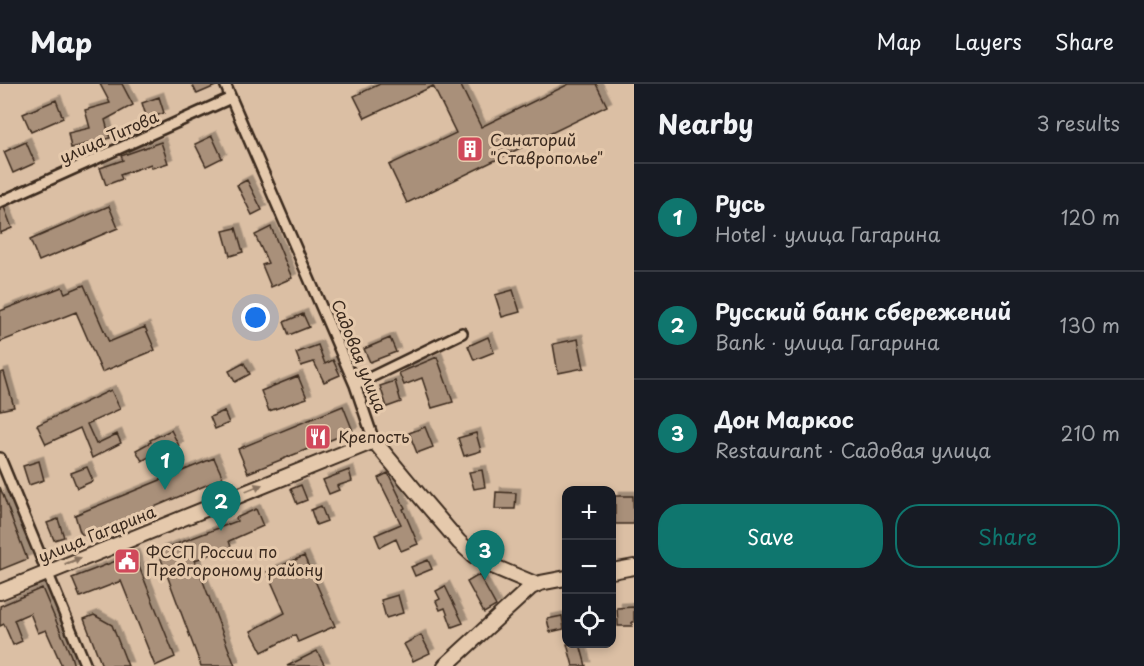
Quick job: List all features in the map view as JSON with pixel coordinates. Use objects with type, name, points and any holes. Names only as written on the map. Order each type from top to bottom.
[{"type":"street","name":"Садовая улица","points":[[225,84],[355,385],[374,441],[459,542],[490,565],[535,584]]},
{"type":"street","name":"улица Титова","points":[[0,202],[231,98]]},
{"type":"street","points":[[355,385],[462,333]]},
{"type":"street","name":"улица Гагарина","points":[[0,592],[374,441]]},
{"type":"street","points":[[0,458],[86,666]]},
{"type":"street","points":[[616,570],[634,567]]},
{"type":"street","points":[[445,666],[535,584],[562,579]]},
{"type":"building","points":[[100,84],[122,84],[133,105],[105,120],[110,138],[71,148],[68,133],[90,128],[85,110],[110,103]]},
{"type":"building","points":[[192,84],[218,84],[218,85],[197,94]]},
{"type":"building","name":"Санаторий \"Ставрополье\"","points":[[380,84],[460,84],[481,127],[569,84],[596,84],[607,106],[407,203],[389,165],[456,133],[433,86],[365,118],[354,96]]},
{"type":"building","points":[[159,97],[164,113],[147,119],[142,103]]},
{"type":"building","points":[[56,100],[63,118],[31,132],[23,114]]},
{"type":"building","points":[[212,136],[222,158],[206,166],[195,144]]},
{"type":"building","points":[[26,142],[35,163],[13,173],[4,152]]},
{"type":"building","points":[[161,142],[168,163],[152,168],[151,164],[120,175],[122,179],[106,185],[100,168],[123,160],[121,156]]},
{"type":"building","points":[[247,180],[262,210],[252,215],[237,185]]},
{"type":"building","points":[[109,206],[118,228],[39,261],[30,240]]},
{"type":"building","points":[[4,207],[12,228],[0,233],[0,209]]},
{"type":"building","points":[[271,227],[292,278],[271,287],[262,265],[268,263],[255,235]]},
{"type":"building","points":[[236,228],[243,252],[230,256],[223,231]]},
{"type":"building","points":[[84,285],[109,342],[145,327],[155,350],[102,372],[76,312],[0,342],[0,311],[62,287],[65,293]]},
{"type":"building","points":[[513,290],[520,312],[502,317],[495,295]]},
{"type":"building","points":[[303,314],[309,327],[289,335],[284,322]]},
{"type":"building","points":[[488,337],[494,352],[474,360],[468,346]]},
{"type":"building","points":[[390,338],[396,352],[370,362],[364,349]]},
{"type":"building","points":[[578,339],[584,368],[558,373],[553,344]]},
{"type":"building","points":[[318,345],[325,364],[333,360],[340,375],[324,382],[314,362],[301,366],[296,353]]},
{"type":"building","points":[[437,357],[453,402],[432,408],[422,378],[404,385],[399,373]]},
{"type":"building","points":[[244,363],[250,374],[235,382],[229,371]]},
{"type":"building","points":[[4,372],[14,407],[0,410],[0,373]]},
{"type":"building","points":[[298,376],[307,398],[269,411],[261,391]]},
{"type":"building","points":[[395,381],[401,402],[387,407],[380,386]]},
{"type":"building","points":[[111,390],[120,409],[87,424],[96,444],[117,434],[121,443],[92,458],[80,428],[46,444],[37,425]]},
{"type":"building","points":[[343,406],[353,431],[248,473],[238,449]]},
{"type":"building","points":[[224,411],[229,423],[215,429],[210,417]]},
{"type":"building","points":[[425,427],[433,447],[417,453],[409,433]]},
{"type":"building","points":[[171,430],[179,446],[158,456],[156,453],[142,461],[136,450]]},
{"type":"building","points":[[476,433],[481,451],[464,456],[458,438]]},
{"type":"building","points":[[214,458],[223,478],[88,535],[80,532],[75,515]]},
{"type":"building","points":[[39,461],[44,480],[29,485],[23,466]]},
{"type":"building","points":[[87,467],[93,481],[77,488],[71,473]]},
{"type":"building","points":[[349,470],[352,481],[337,486],[339,490],[329,494],[323,480]]},
{"type":"building","points":[[482,470],[485,487],[474,489],[469,472]]},
{"type":"building","points":[[388,473],[405,508],[403,509],[418,544],[401,551],[396,539],[380,547],[375,535],[401,524],[378,478]]},
{"type":"building","points":[[301,485],[307,500],[297,504],[291,489]]},
{"type":"building","points":[[0,487],[27,559],[0,570]]},
{"type":"building","points":[[496,492],[516,493],[515,509],[495,509]]},
{"type":"building","points":[[616,496],[633,496],[634,524],[616,524]]},
{"type":"building","points":[[321,506],[327,521],[316,525],[311,510]]},
{"type":"building","points":[[256,509],[263,526],[229,541],[231,547],[195,560],[235,666],[201,666],[158,551],[237,521],[236,518]]},
{"type":"building","points":[[58,519],[64,537],[54,540],[47,523]]},
{"type":"building","points":[[134,554],[175,657],[155,666],[121,581],[80,597],[72,578]]},
{"type":"building","points":[[304,556],[335,626],[298,642],[295,635],[262,652],[251,631],[285,613],[267,572]]},
{"type":"building","points":[[428,560],[432,569],[415,576],[411,567]]},
{"type":"building","points":[[479,575],[496,606],[484,613],[467,582]]},
{"type":"building","points":[[445,586],[463,623],[452,627],[445,608],[440,610],[436,601],[440,599],[436,591]]},
{"type":"building","points":[[42,588],[74,666],[62,666],[46,630],[38,633],[30,613],[14,620],[22,641],[13,645],[4,624],[0,626],[0,606]]},
{"type":"building","points":[[398,595],[403,613],[386,618],[381,600]]},
{"type":"building","points":[[634,607],[632,626],[618,626],[617,608]]},
{"type":"building","points":[[94,615],[112,625],[128,666],[102,666],[84,619]]},
{"type":"building","points":[[562,616],[562,629],[550,632],[547,619]]},
{"type":"building","points":[[421,635],[430,653],[413,661],[404,644]]},
{"type":"building","points":[[568,648],[581,648],[586,666],[573,666]]},
{"type":"building","points":[[317,651],[325,666],[287,666]]},
{"type":"place","name":"Санаторий \"Ставрополье\"","points":[[470,149]]},
{"type":"place","name":"Крепость","points":[[318,437]]},
{"type":"place","name":"Русь","points":[[165,490]]},
{"type":"place","name":"Русский банк сбережений","points":[[221,531]]},
{"type":"place","name":"ФССП России по Предгороному району","points":[[127,561]]},
{"type":"place","name":"Дон Маркос","points":[[485,580]]}]
